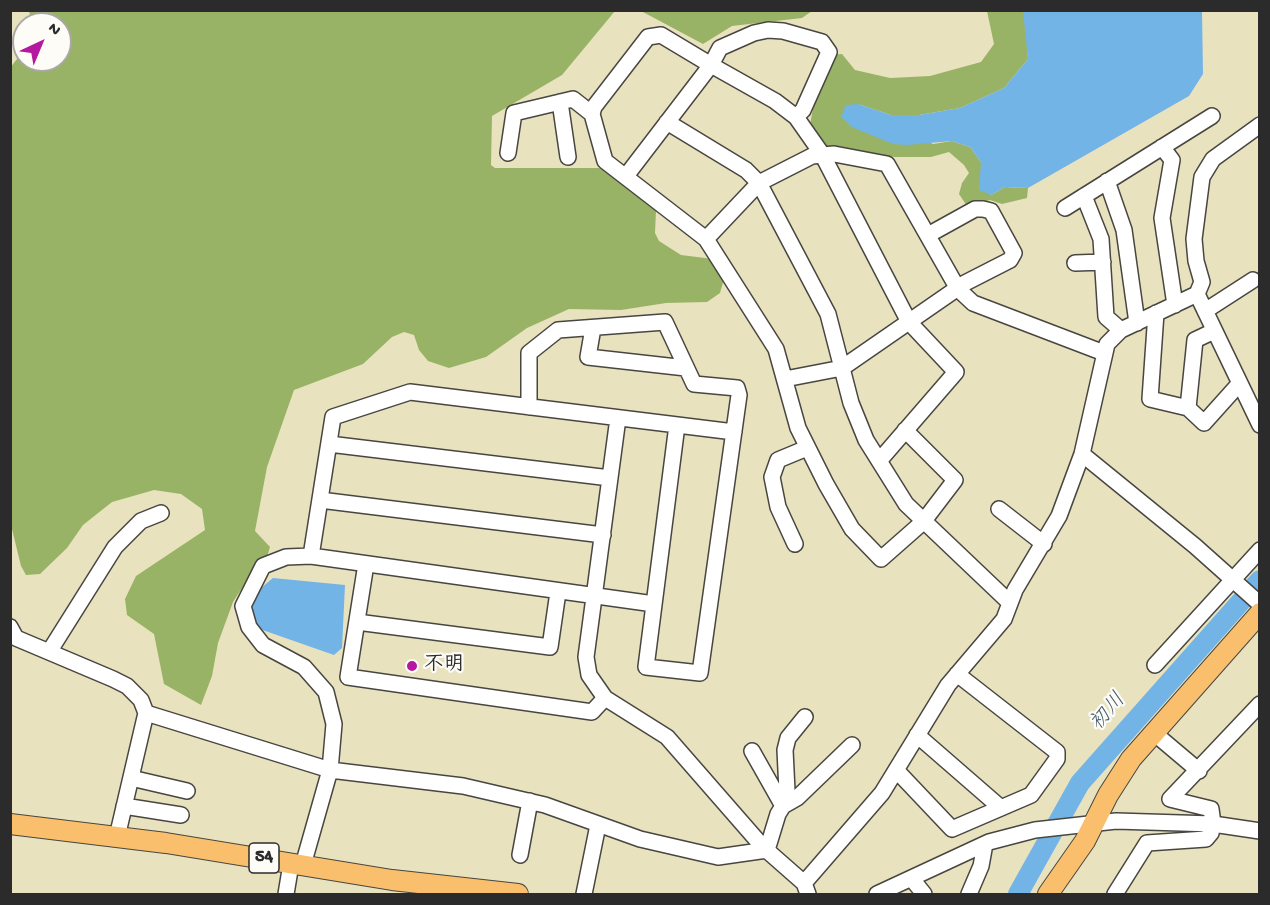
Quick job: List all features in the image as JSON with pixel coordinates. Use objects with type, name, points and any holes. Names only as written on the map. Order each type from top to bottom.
[{"type":"main road","points":[[1048,894],[1085,841],[1087,824],[1131,759],[1260,613]]},
{"type":"main road","name":"54","points":[[10,824],[246,855],[391,887],[518,894]]},
{"type":"street","points":[[626,176],[711,65],[720,48],[768,30],[783,31],[822,42],[829,52],[803,110],[796,117]]},
{"type":"street","points":[[879,461],[905,430],[956,372],[909,322],[822,154],[796,117],[775,101],[661,35],[654,35],[641,46],[594,107],[592,114],[602,157],[706,239],[771,339],[785,379],[798,429],[807,448],[852,529],[881,559],[923,522],[955,480],[905,430]]},
{"type":"street","points":[[508,153],[514,113],[573,99],[592,114]]},
{"type":"street","points":[[560,102],[568,157]]},
{"type":"street","points":[[1065,208],[1212,116]]},
{"type":"street","points":[[667,122],[746,170],[759,183],[828,314],[859,425],[879,461],[906,504],[1009,602]]},
{"type":"street","points":[[618,418],[586,657],[589,675],[605,698],[667,736],[767,850],[806,888],[897,771],[917,735],[957,674],[1004,619],[1009,602],[1059,516],[1082,454],[1107,344],[1121,330],[1197,294],[1202,282],[1194,239],[1202,177],[1213,159],[1260,125]]},
{"type":"street","points":[[1162,147],[1172,160],[1162,218],[1171,294],[1175,305]]},
{"type":"street","points":[[706,239],[759,183],[785,168],[822,154],[891,167],[958,289],[979,306],[1104,353]]},
{"type":"street","points":[[1107,181],[1124,230],[1137,323]]},
{"type":"street","points":[[1084,195],[1101,239],[1106,317],[1121,330]]},
{"type":"street","points":[[785,379],[842,368],[958,289],[1010,260],[1014,253],[991,211],[983,209],[975,209],[928,235]]},
{"type":"street","points":[[1075,263],[1103,262]]},
{"type":"street","points":[[1205,311],[1253,280]]},
{"type":"street","points":[[1197,294],[1260,425]]},
{"type":"street","points":[[1156,314],[1150,399],[1188,408],[1204,423],[1239,384]]},
{"type":"street","points":[[529,407],[529,353],[558,330],[665,322],[694,384],[737,388],[739,395],[700,673],[646,668],[677,425]]},
{"type":"street","points":[[593,328],[588,357],[686,368]]},
{"type":"street","points":[[1188,408],[1195,340],[1214,331]]},
{"type":"street","points":[[311,556],[333,417],[410,392],[734,432]]},
{"type":"street","points":[[329,444],[610,478]]},
{"type":"street","points":[[795,544],[778,507],[772,477],[778,460],[807,448]]},
{"type":"street","points":[[1082,454],[1197,548],[1259,603]]},
{"type":"street","points":[[320,500],[603,536]]},
{"type":"street","points":[[999,509],[1044,544]]},
{"type":"street","points":[[49,652],[115,547],[141,521],[161,513]]},
{"type":"street","points":[[1155,665],[1260,550]]},
{"type":"street","points":[[286,894],[330,770],[334,724],[326,692],[304,667],[262,645],[249,627],[243,606],[263,566],[286,557],[311,556],[654,604]]},
{"type":"street","points":[[366,564],[348,677],[592,712],[605,698]]},
{"type":"street","points":[[357,622],[550,647],[558,592]]},
{"type":"street","points":[[10,627],[16,638],[127,686],[141,700],[146,713],[117,837]]},
{"type":"street","points":[[897,771],[952,829],[1031,795],[1057,759],[1058,752],[957,674]]},
{"type":"street","points":[[1115,894],[1146,843],[1206,839],[1213,824],[1210,809],[1170,799],[1260,704]]},
{"type":"street","points":[[146,713],[330,770],[437,781],[530,801],[640,839],[718,857],[767,850]]},
{"type":"street","points":[[767,850],[787,791],[785,750],[789,738],[805,717]]},
{"type":"street","points":[[1154,733],[1199,771]]},
{"type":"street","points":[[917,735],[1001,808]]},
{"type":"street","points":[[783,806],[797,798],[825,767],[852,745]]},
{"type":"street","points":[[752,751],[783,806]]},
{"type":"street","points":[[131,778],[187,791]]},
{"type":"street","points":[[520,855],[530,801]]},
{"type":"street","points":[[124,806],[181,816]]},
{"type":"street","points":[[877,894],[987,843],[1035,830],[1116,821],[1213,824],[1260,831]]},
{"type":"street","points":[[584,894],[598,825]]},
{"type":"street","points":[[969,894],[981,866],[987,843]]},
{"type":"street","points":[[912,879],[924,894]]},
{"type":"green space","points":[[615,11],[562,75],[492,116],[491,165],[495,168],[602,168],[656,210],[655,233],[659,241],[681,255],[713,259],[724,279],[720,293],[707,302],[666,303],[621,310],[569,309],[527,328],[486,357],[449,368],[428,361],[419,350],[414,335],[404,332],[392,337],[363,364],[294,390],[267,467],[255,531],[270,547],[267,557],[253,571],[233,602],[218,643],[212,676],[201,705],[164,684],[154,634],[127,615],[125,599],[136,576],[205,530],[202,509],[181,494],[154,490],[112,502],[83,525],[67,548],[40,574],[26,575],[21,566],[10,521],[10,68],[12,65],[12,72],[72,72],[72,12],[29,12]]},
{"type":"green space","points":[[641,11],[812,11],[802,18],[732,26],[703,44]]},
{"type":"green space","points":[[987,11],[1023,11],[1025,13],[1028,59],[1004,88],[960,108],[919,115],[891,115],[858,104],[933,144],[952,141],[970,147],[981,162],[991,195],[1005,187],[1028,188],[1027,198],[1002,204],[990,200],[967,206],[959,194],[962,183],[969,173],[964,165],[949,152],[931,157],[895,157],[827,147],[818,142],[809,131],[813,108],[831,55],[842,54],[855,70],[890,78],[930,76],[981,62],[994,44]]},
{"type":"water","points":[[1023,11],[1202,11],[1203,74],[1189,96],[1028,188],[1005,187],[991,195],[979,190],[981,162],[970,147],[952,141],[893,144],[852,127],[841,117],[846,105],[858,104],[891,115],[919,115],[960,108],[1004,88],[1028,59]]},
{"type":"water","points":[[273,578],[345,585],[342,648],[334,655],[254,627],[248,613],[250,597]]},
{"type":"waterway","name":"初川","points":[[1018,894],[1080,783],[1260,580]]},
{"type":"place","name":"不明","points":[[412,666]]}]
